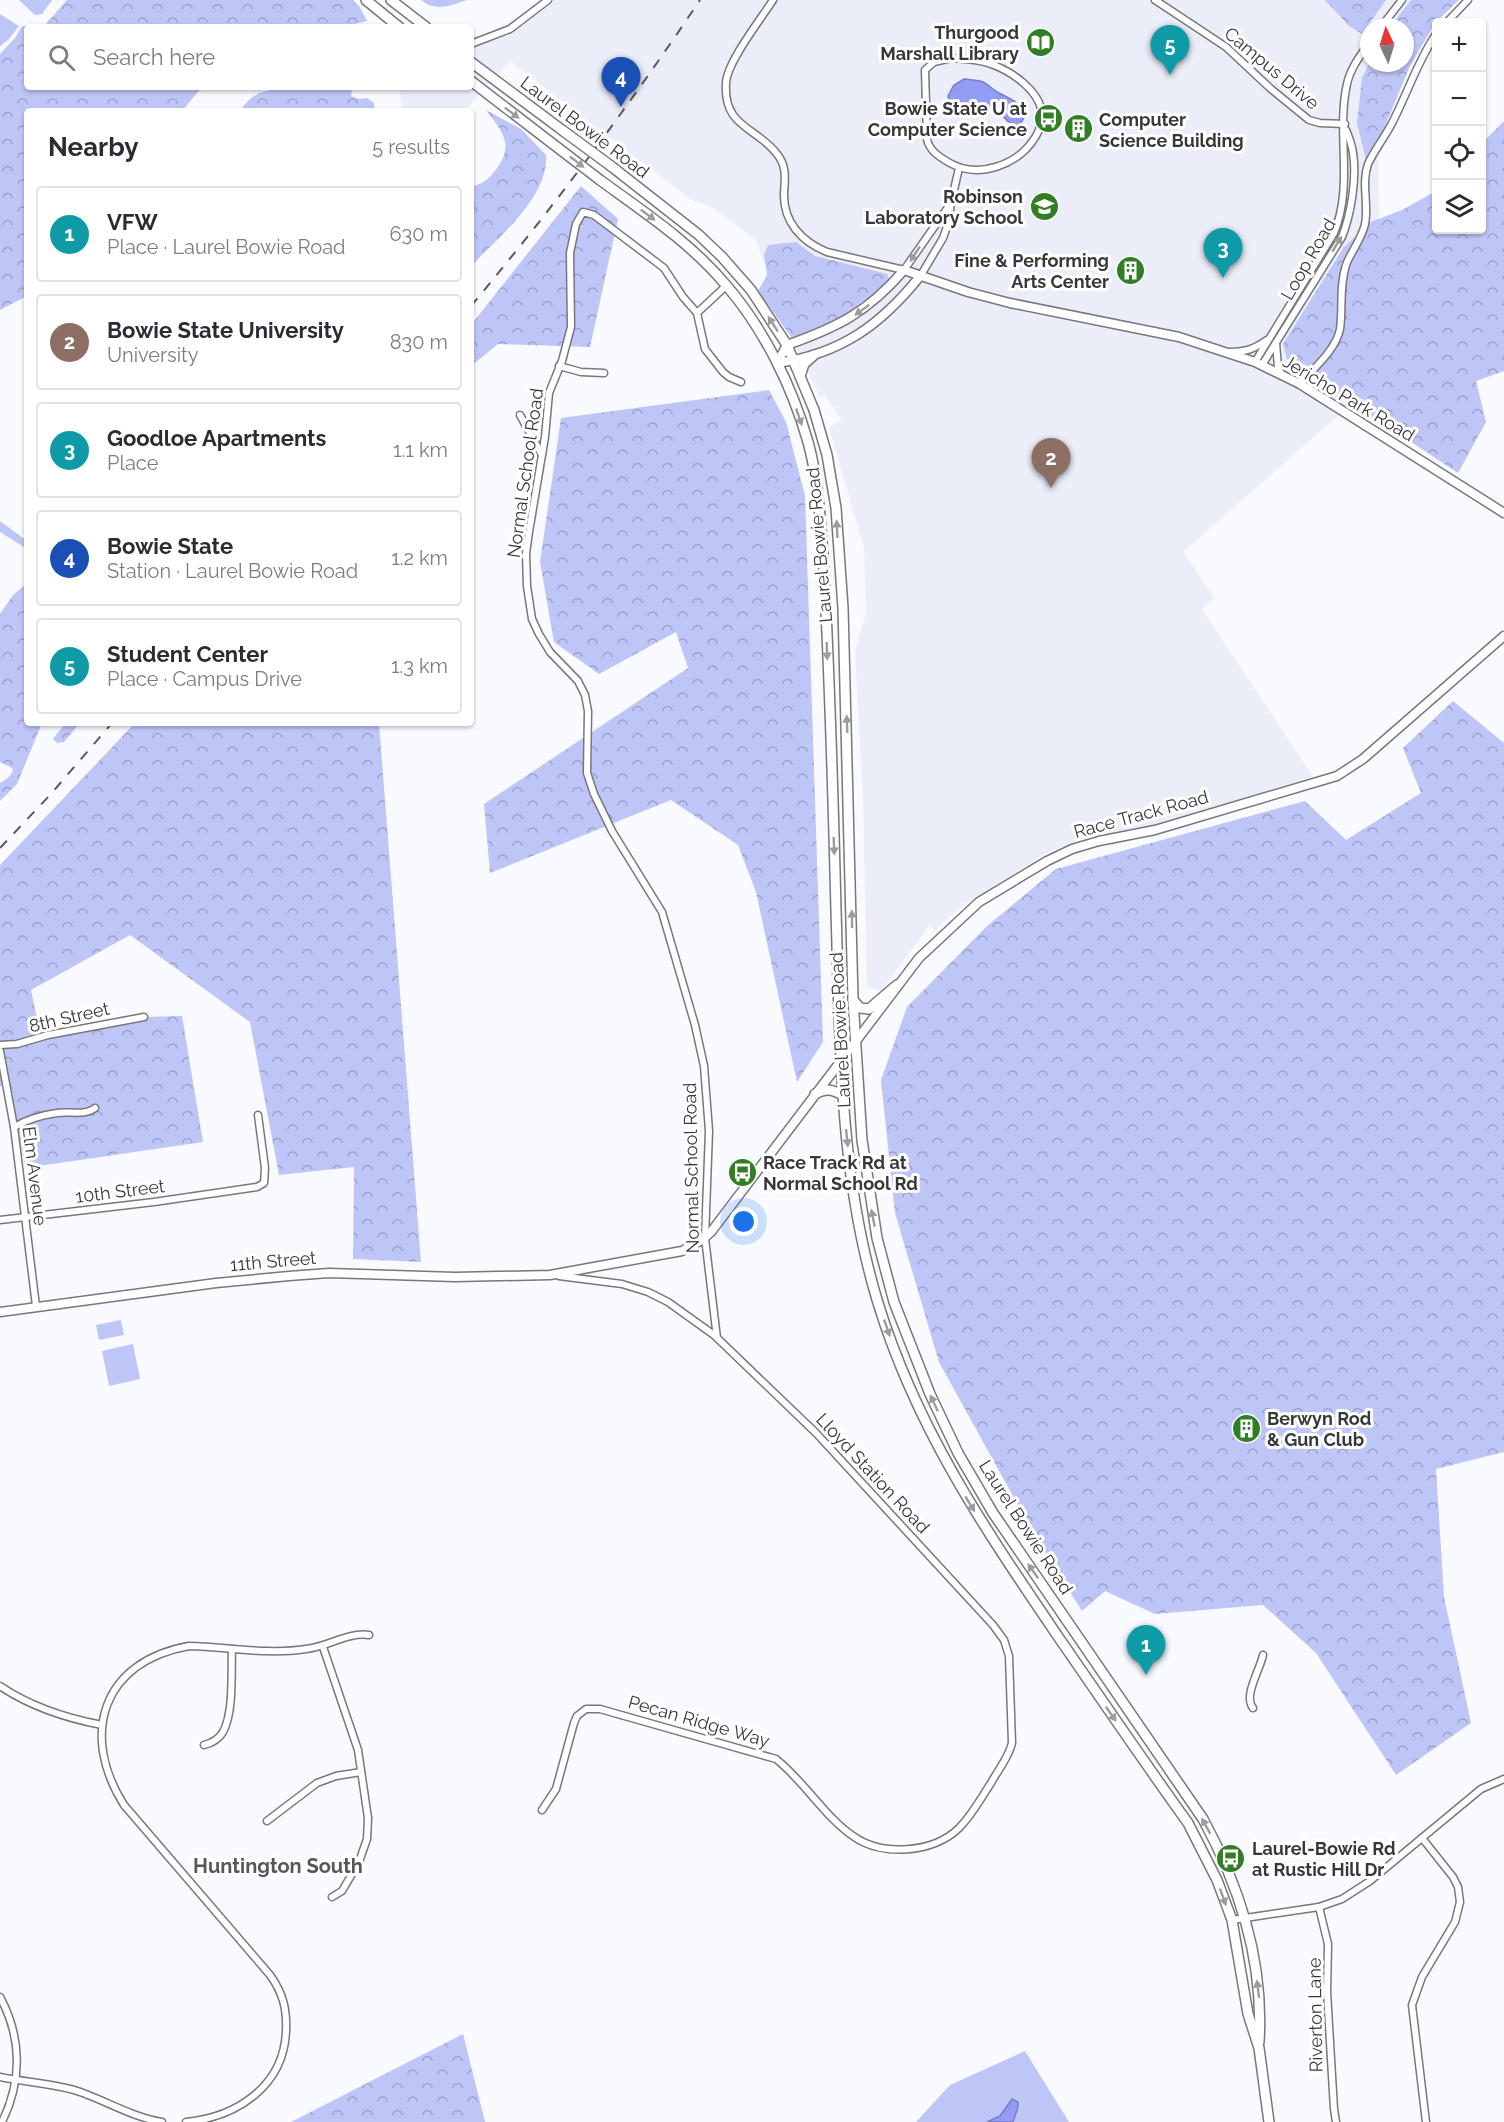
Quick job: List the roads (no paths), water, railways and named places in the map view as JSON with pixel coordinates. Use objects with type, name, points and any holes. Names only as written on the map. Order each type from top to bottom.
[{"type":"main road","points":[[366,0],[395,24]]},
{"type":"main road","points":[[391,0],[422,24]]},
{"type":"main road","name":"Laurel Bowie Road","points":[[474,64],[685,223],[722,257],[751,290],[787,345],[800,376],[822,433],[836,508],[845,676],[855,1040],[863,1149],[877,1238],[894,1302],[930,1394],[958,1453],[993,1513],[1203,1819],[1226,1865],[1244,1918],[1255,1964],[1261,2013],[1259,2048]]},
{"type":"main road","name":"Laurel Bowie Road","points":[[474,83],[670,231],[727,285],[756,326],[777,363],[807,441],[818,500],[826,612],[841,1059],[856,1212],[878,1305],[937,1448],[983,1526],[1104,1705],[1188,1823],[1217,1880],[1232,1920],[1248,2014],[1259,2048],[1269,2122]]},
{"type":"main road","points":[[800,376],[804,364],[814,355]]},
{"type":"main road","points":[[853,1000],[860,1008],[869,1009],[897,985]]},
{"type":"main road","points":[[815,1094],[826,1089],[834,1089],[844,1096]]},
{"type":"street","points":[[474,43],[510,29],[548,0]]},
{"type":"street","name":"Jericho Park Road","points":[[774,0],[730,67],[726,89],[729,106],[735,117],[780,157],[786,176],[784,194],[786,210],[792,225],[815,248],[904,270],[968,292],[1010,303],[1124,324],[1179,337],[1258,363],[1300,384],[1504,513]]},
{"type":"street","name":"Campus Drive","points":[[1155,0],[1226,47],[1270,89],[1309,120],[1344,124]]},
{"type":"street","points":[[1388,18],[1402,0]]},
{"type":"street","points":[[1451,18],[1468,0]]},
{"type":"street","points":[[1300,384],[1337,339],[1340,330],[1342,278],[1365,224],[1365,177],[1369,164],[1392,124],[1426,49],[1432,41]]},
{"type":"street","name":"Loop Road","points":[[1258,363],[1334,233],[1339,219],[1344,187],[1344,124],[1347,84],[1360,56]]},
{"type":"street","points":[[946,58],[975,60],[1013,76],[1031,92],[1039,103],[1042,114],[1041,126],[1036,135],[1024,151],[1015,158],[995,167],[959,168],[932,151],[927,139],[925,70],[934,62],[946,58]]},
{"type":"street","points":[[777,363],[814,355],[851,340],[889,311],[921,275],[943,238],[959,168]]},
{"type":"street","points":[[777,363],[787,345],[823,332],[855,316],[883,293],[904,270],[951,203]]},
{"type":"street","name":"Normal School Road","points":[[716,1336],[705,1238],[708,1131],[704,1066],[695,1025],[662,912],[612,831],[586,772],[588,718],[585,695],[578,681],[550,652],[532,619],[527,586],[526,553],[542,455],[549,393],[571,327],[570,253],[576,224],[583,212],[594,215],[659,263],[697,313],[705,349],[723,372],[741,382]]},
{"type":"street","points":[[697,313],[727,285]]},
{"type":"street","points":[[1224,351],[1244,352],[1273,339],[1281,374]]},
{"type":"street","points":[[559,366],[581,372],[604,373]]},
{"type":"street","points":[[520,415],[542,455]]},
{"type":"street","name":"Race Track Road","points":[[550,1275],[682,1251],[705,1238],[897,985],[931,945],[979,902],[1064,853],[1099,840],[1155,830],[1337,776],[1349,769],[1504,636]]},
{"type":"street","name":"8th Street","points":[[0,1045],[17,1044],[48,1035],[144,1017]]},
{"type":"street","name":"Elm Avenue","points":[[0,1051],[14,1127],[36,1306]]},
{"type":"street","points":[[14,1127],[38,1116],[59,1112],[90,1112],[95,1108]]},
{"type":"street","name":"10th Street","points":[[0,1220],[257,1187],[264,1183],[265,1168],[258,1115]]},
{"type":"street","name":"11th Street","points":[[0,1312],[216,1282],[297,1275],[455,1277],[550,1275]]},
{"type":"street","name":"Lloyd Station Road","points":[[550,1275],[622,1284],[648,1292],[668,1302],[716,1336],[816,1433],[993,1625],[1004,1640],[1009,1656],[1012,1743],[1008,1754],[975,1806]]},
{"type":"street","points":[[186,2122],[215,2116],[233,2109],[260,2093],[272,2079],[281,2059],[286,2038],[284,1997],[270,1975],[124,1805],[108,1776],[104,1763],[102,1725],[109,1704],[117,1687],[130,1672],[146,1660],[166,1651],[189,1646],[285,1651],[323,1647],[358,1633],[369,1635]]},
{"type":"street","points":[[323,1647],[352,1727],[368,1818],[367,1839],[353,1875],[342,1891],[332,1897]]},
{"type":"street","points":[[204,1745],[217,1739],[224,1731],[227,1722],[232,1649]]},
{"type":"street","points":[[1253,1708],[1250,1704],[1250,1694],[1263,1655]]},
{"type":"street","points":[[0,1686],[56,1714],[102,1725]]},
{"type":"street","name":"Pecan Ridge Way","points":[[542,1810],[556,1789],[574,1723],[581,1712],[593,1709],[776,1759],[788,1768],[853,1836],[874,1845],[903,1849],[931,1845],[959,1828],[975,1806]]},
{"type":"street","points":[[267,1821],[317,1783],[336,1776],[361,1772]]},
{"type":"street","points":[[1232,1920],[1333,1904],[1355,1891],[1481,1789],[1504,1779]]},
{"type":"street","points":[[1422,1838],[1453,1877],[1458,1887],[1460,1902],[1452,1929],[1422,1977],[1412,2005],[1426,2122]]},
{"type":"street","name":"Riverton Lane","points":[[1318,1907],[1328,1944],[1327,1992],[1336,2122]]},
{"type":"street","points":[[0,1997],[13,2029],[17,2080],[2,2122]]},
{"type":"street","points":[[0,2077],[39,2081],[68,2088],[135,2116],[162,2122]]},
{"type":"water","points":[[964,79],[983,82],[1020,105],[1024,114],[1023,120],[1018,126],[1009,122],[991,107],[975,105],[956,109],[951,106],[948,96],[954,85]]},
{"type":"water","points":[[1012,2099],[1018,2102],[1013,2122],[987,2122],[1000,2116]]},
{"type":"railway","points":[[474,302],[590,156],[700,0]]},
{"type":"railway","points":[[0,848],[50,795],[109,726]]},
{"type":"place","name":"Thurgood Marshall Library","points":[[1040,42]]},
{"type":"place","name":"Student Center","points":[[1170,75]]},
{"type":"place","name":"Bowie State","points":[[621,107]]},
{"type":"place","name":"Bowie State U at Computer Science","points":[[1048,118]]},
{"type":"place","name":"Computer Science Building","points":[[1078,129]]},
{"type":"place","name":"Robinson Laboratory School","points":[[1044,206]]},
{"type":"place","name":"Fine & Performing Arts Center","points":[[1130,270]]},
{"type":"place","name":"Goodloe Apartments","points":[[1223,278]]},
{"type":"place","name":"Bowie State University","points":[[1051,488]]},
{"type":"place","name":"Race Track Rd at Normal School Rd","points":[[742,1172]]},
{"type":"place","name":"Berwyn Rod & Gun Club","points":[[1246,1428]]},
{"type":"place","name":"VFW","points":[[1146,1675]]},
{"type":"place","name":"Laurel-Bowie Rd at Rustic Hill Dr","points":[[1231,1858]]},
{"type":"district","name":"Huntington South","points":[[278,1866]]}]
